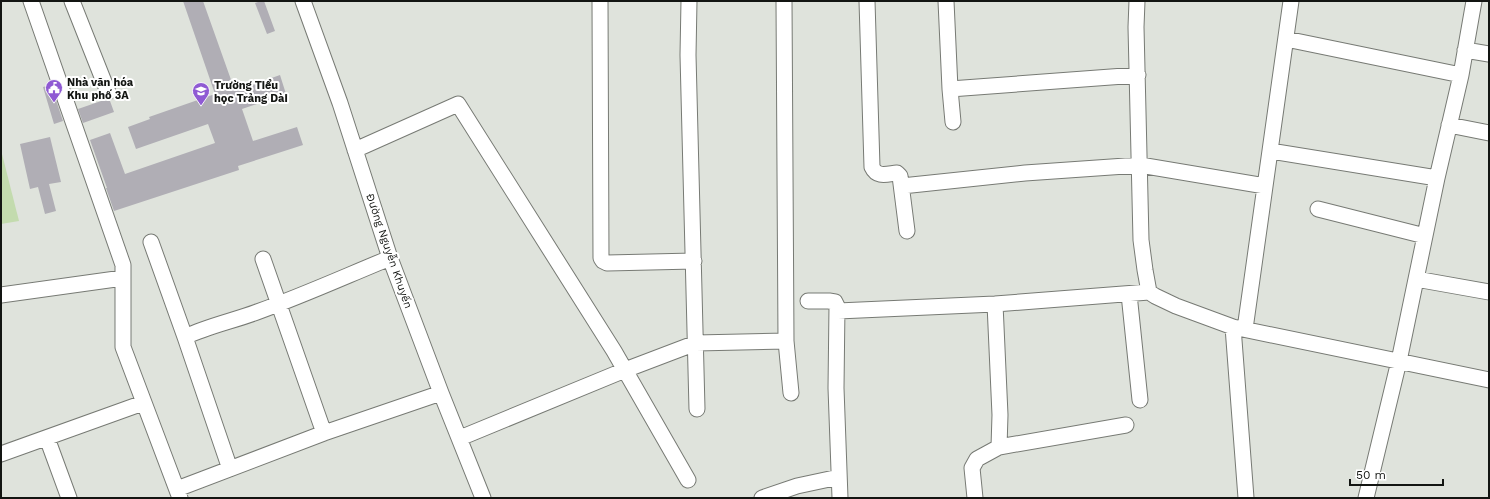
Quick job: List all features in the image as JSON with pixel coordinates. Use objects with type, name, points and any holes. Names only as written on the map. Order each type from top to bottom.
[{"type":"street","points":[[31,1],[123,265],[123,347],[178,493],[230,469],[324,433],[441,393]]},
{"type":"street","points":[[72,1],[108,92]]},
{"type":"street","name":"Đường Nguyễn Khuyến","points":[[303,1],[340,103],[390,258],[441,393],[483,498]]},
{"type":"street","points":[[600,1],[601,258],[607,263],[694,261]]},
{"type":"street","points":[[688,1],[697,409]]},
{"type":"street","points":[[784,1],[786,340],[791,393]]},
{"type":"street","points":[[867,1],[872,166],[874,172],[880,175],[899,174],[902,186],[907,231]]},
{"type":"street","points":[[946,1],[950,90],[954,122]]},
{"type":"street","points":[[1137,1],[1141,240],[1150,292],[1154,296],[1176,306],[1239,328],[1489,380]]},
{"type":"street","points":[[1246,498],[1239,328],[1265,186],[1291,1]]},
{"type":"street","points":[[1366,498],[1399,361],[1437,178],[1461,75],[1474,1]]},
{"type":"street","points":[[1286,39],[1461,75]]},
{"type":"street","points":[[1465,50],[1489,54]]},
{"type":"street","points":[[950,90],[1138,75]]},
{"type":"street","points":[[355,150],[458,104],[614,351],[688,480]]},
{"type":"street","points":[[1449,125],[1489,133]]},
{"type":"street","points":[[1270,151],[1437,178]]},
{"type":"street","points":[[902,186],[1025,173],[1140,165],[1265,186]]},
{"type":"street","points":[[1318,209],[1425,236]]},
{"type":"street","points":[[151,242],[230,469]]},
{"type":"street","points":[[263,258],[324,433]]},
{"type":"street","points":[[185,337],[280,304],[390,258]]},
{"type":"street","points":[[1,296],[123,278]]},
{"type":"street","points":[[1416,279],[1489,292]]},
{"type":"street","points":[[838,311],[995,304],[1150,292]]},
{"type":"street","points":[[1129,294],[1140,400]]},
{"type":"street","points":[[808,301],[835,302],[838,311],[836,388],[840,498]]},
{"type":"street","points":[[995,304],[1000,415],[999,447]]},
{"type":"street","points":[[460,438],[625,370],[696,343],[786,340]]},
{"type":"street","points":[[1,454],[143,403]]},
{"type":"street","points":[[974,498],[972,468],[977,459],[999,447],[1126,425]]},
{"type":"street","points":[[47,438],[69,498]]},
{"type":"street","points":[[762,498],[797,486],[839,477]]},
{"type":"green space","points":[[1,150],[19,221],[1,224]]},
{"type":"building","points":[[183,1],[203,1],[235,91],[280,75],[286,94],[242,109],[253,141],[297,127],[303,145],[238,166],[239,170],[114,211],[90,140],[110,133],[125,174],[215,143],[208,124],[136,149],[128,127],[150,119],[149,117],[215,94]]},
{"type":"building","points":[[264,1],[275,31],[267,34],[255,3]]},
{"type":"building","name":"Nhà văn hóa Khu phố 3A","points":[[51,85],[63,121],[54,124],[43,87]]},
{"type":"building","points":[[104,100],[110,101],[114,112],[83,123],[78,109]]},
{"type":"building","points":[[50,137],[61,182],[49,184],[56,211],[45,214],[38,187],[30,189],[20,144]]},
{"type":"place","name":"Nhà văn hóa Khu phố 3A","points":[[54,103]]},
{"type":"place","name":"Trường Tiểu học Trảng Dài","points":[[201,106]]}]
